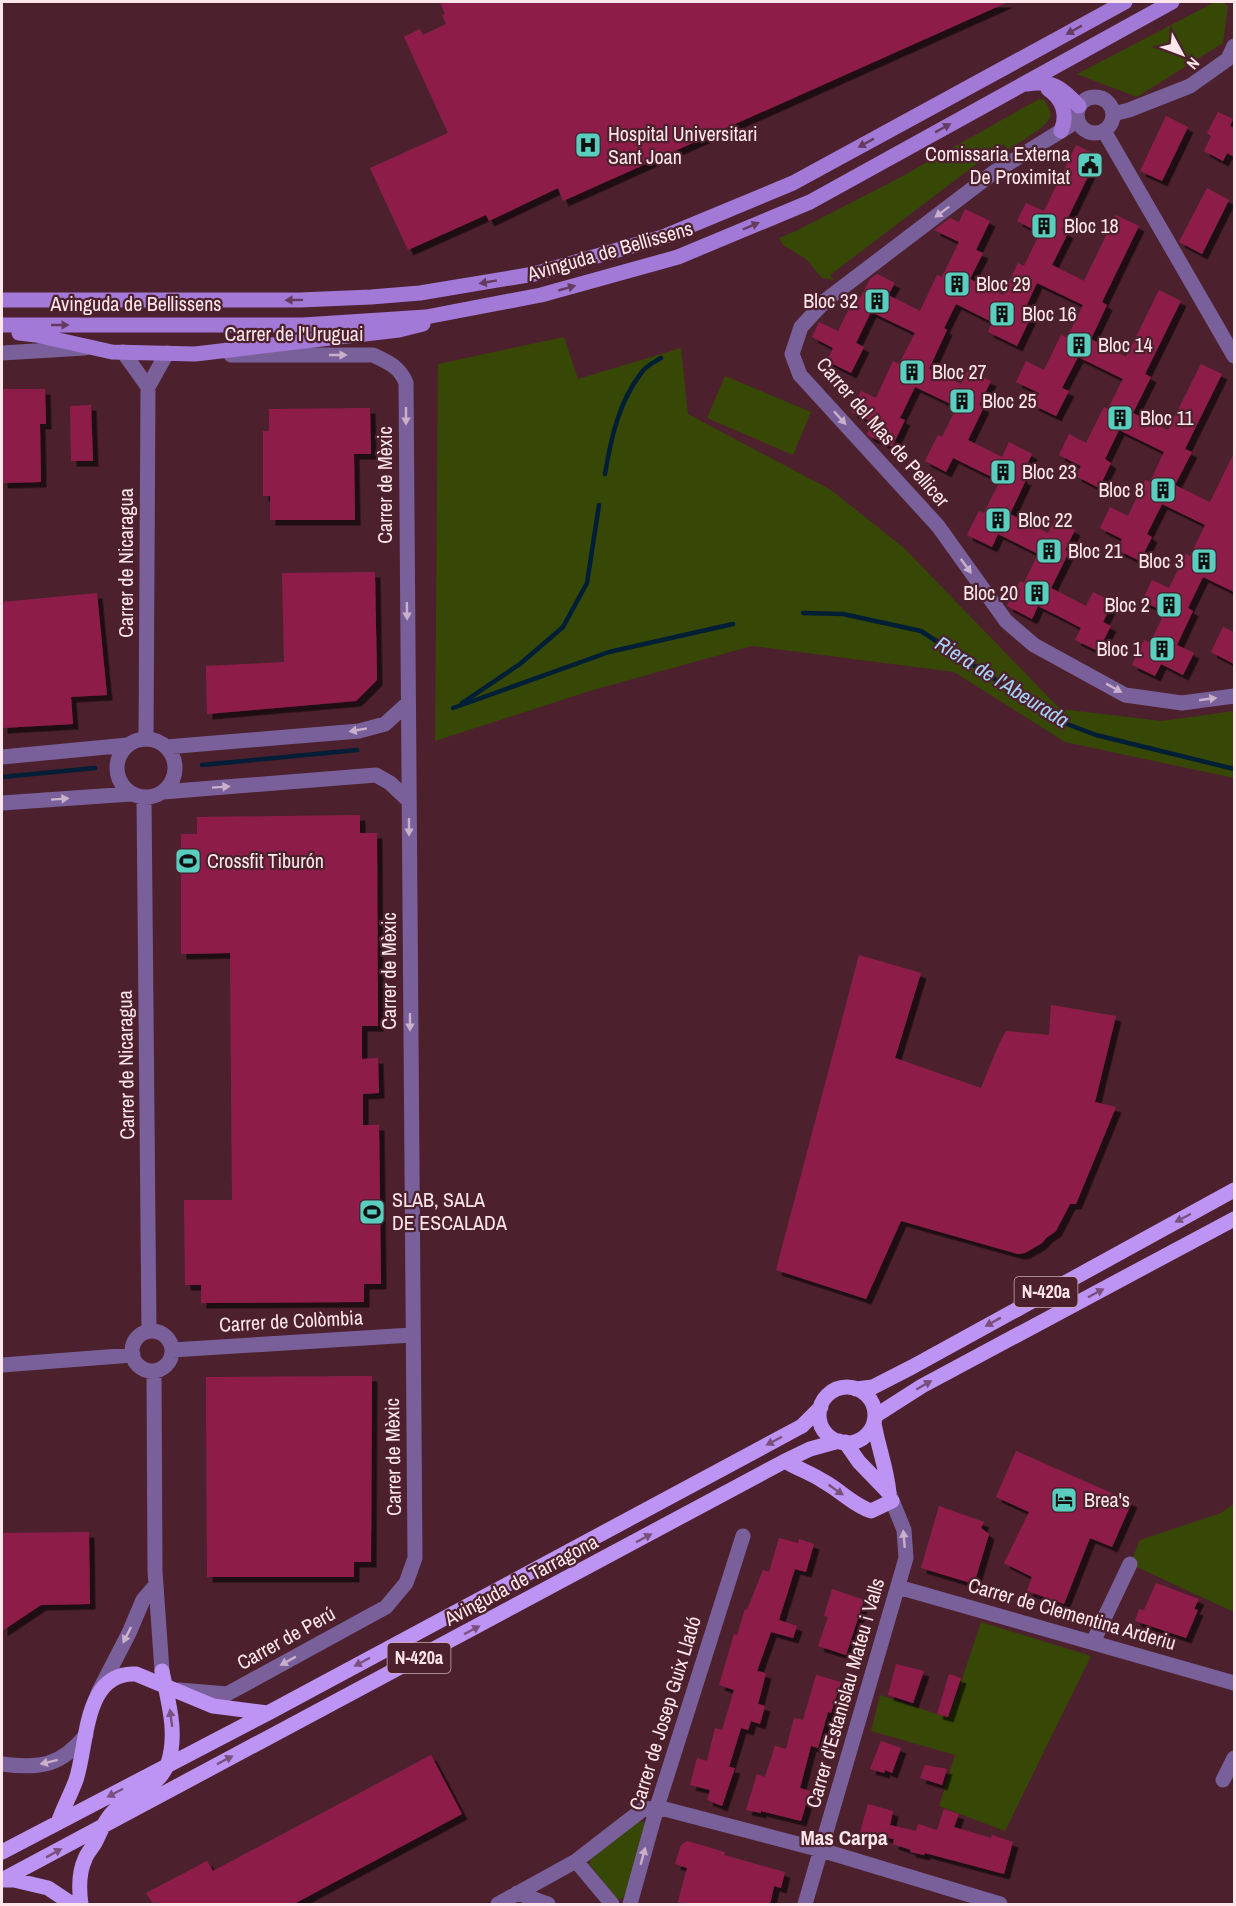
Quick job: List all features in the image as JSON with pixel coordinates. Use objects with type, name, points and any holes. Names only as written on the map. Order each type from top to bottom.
[{"type":"main road","name":"Avinguda de Bellissens","points":[[2,300],[300,300],[371,297],[420,293],[534,274],[663,237],[793,183],[1125,2]]},
{"type":"main road","name":"Avinguda de Bellissens","points":[[2,325],[303,325],[426,317],[541,295],[678,257],[810,202],[1172,2]]},
{"type":"main road","points":[[1021,85],[1038,82],[1056,85],[1078,113]]},
{"type":"main road","points":[[1038,82],[1055,94],[1061,103],[1066,119],[1061,131]]},
{"type":"main road","points":[[2,331],[36,334],[94,348],[123,352],[195,354],[399,330],[541,295]]},
{"type":"main road","name":"N-420a","points":[[821,1407],[827,1395],[835,1390],[873,1386],[912,1367],[1234,1190]]},
{"type":"main road","name":"N-420a","points":[[842,1442],[863,1438],[874,1420],[922,1386],[1234,1219]]},
{"type":"main road","points":[[856,1389],[870,1399],[877,1444],[891,1497]]},
{"type":"main road","points":[[821,1407],[820,1421],[824,1430],[842,1442],[891,1497]]},
{"type":"main road","name":"Avinguda de Tarragona","points":[[2,1852],[268,1713],[802,1426],[821,1407]]},
{"type":"main road","name":"Avinguda de Tarragona","points":[[2,1880],[785,1461],[810,1449],[842,1442]]},
{"type":"main road","points":[[785,1461],[824,1481],[871,1511],[891,1497]]},
{"type":"main road","points":[[162,1671],[169,1688],[172,1723],[171,1751],[167,1766]]},
{"type":"main road","points":[[58,1823],[76,1780],[95,1698],[111,1678],[124,1673],[136,1674],[213,1706],[268,1713]]},
{"type":"main road","name":"N-420a","points":[[103,1826],[117,1807],[150,1787],[167,1766]]},
{"type":"main road","points":[[81,1905],[80,1879],[85,1858],[103,1826]]},
{"type":"main road","points":[[2,1880],[14,1880],[48,1888],[72,1905]]},
{"type":"street","points":[[1113,114],[1190,86],[1228,58],[1234,46]]},
{"type":"street","points":[[1097,97],[1108,103],[1113,114],[1109,127],[1092,134],[1082,129],[1078,113],[1088,98],[1097,97]]},
{"type":"street","name":"Carrer del Mas de Pellicer","points":[[1078,113],[1061,131],[993,173],[826,300],[801,327],[792,354],[800,375],[938,526],[1006,621],[1035,645],[1125,695],[1182,703],[1234,696]]},
{"type":"street","points":[[1104,131],[1234,356]]},
{"type":"street","points":[[2,352],[94,348]]},
{"type":"street","points":[[123,352],[148,387]]},
{"type":"street","name":"Carrer de Nicaragua","points":[[146,739],[148,387],[167,353]]},
{"type":"street","name":"Carrer de l'Uruguai","points":[[195,354],[372,355],[391,363]]},
{"type":"street","name":"Carrer de Mèxic","points":[[391,363],[403,374],[406,383],[415,1558],[406,1583]]},
{"type":"street","points":[[166,747],[359,731],[385,724],[408,704]]},
{"type":"street","points":[[138,796],[122,786],[117,770],[118,759],[128,746],[146,739],[155,740],[166,747],[172,755],[175,766],[174,776],[170,785],[163,792]]},
{"type":"street","points":[[2,757],[128,746]]},
{"type":"street","points":[[2,804],[138,796],[163,792],[376,776],[390,783],[408,800]]},
{"type":"street","name":"Carrer de Nicaragua","points":[[138,796],[149,1331]]},
{"type":"street","points":[[149,1331],[159,1332],[165,1336],[171,1343],[172,1350],[165,1367],[154,1371],[144,1370],[133,1355],[137,1338],[149,1331]]},
{"type":"street","name":"Carrer de Colòmbia","points":[[172,1350],[412,1335]]},
{"type":"street","points":[[2,1365],[133,1355]]},
{"type":"street","points":[[154,1371],[156,1585],[162,1671]]},
{"type":"street","name":"Carrer d'Estanislau Mateu i Valls","points":[[805,1905],[906,1558],[904,1530],[891,1497]]},
{"type":"street","name":"Carrer de Josep Guix Lladó","points":[[630,1905],[657,1807],[743,1536]]},
{"type":"street","points":[[1093,1642],[1130,1564]]},
{"type":"street","name":"Carrer de Perú","points":[[169,1688],[227,1694],[386,1607],[406,1583]]},
{"type":"street","points":[[95,1698],[129,1633],[143,1600],[156,1585]]},
{"type":"street","name":"Carrer de Clementina Arderiu","points":[[898,1587],[1234,1683]]},
{"type":"street","points":[[2,1764],[32,1766],[55,1762],[73,1752],[86,1735]]},
{"type":"street","points":[[1223,1780],[1234,1758]]},
{"type":"street","points":[[498,1905],[576,1861],[642,1810],[657,1807],[821,1850],[963,1900],[1000,1905]]},
{"type":"street","points":[[576,1861],[612,1905]]},
{"type":"street","points":[[517,1893],[548,1905]]},
{"type":"green space","points":[[1215,2],[1222,2],[1228,6],[1223,43],[1137,97],[1077,74]]},
{"type":"green space","points":[[1039,99],[1044,100],[1050,112],[1050,117],[1043,126],[1008,150],[1003,144],[830,275],[834,280],[822,278],[806,259],[783,245],[779,238],[899,178]]},
{"type":"green space","points":[[564,337],[578,379],[681,348],[688,414],[831,490],[904,548],[1060,709],[1162,721],[1234,711],[1234,778],[1065,742],[954,672],[752,646],[593,690],[435,741],[438,364]]},
{"type":"green space","points":[[725,376],[811,412],[793,455],[707,418]]},
{"type":"green space","points":[[1234,1504],[1234,1612],[1130,1564],[1140,1540],[1221,1513]]},
{"type":"green space","points":[[981,1622],[1091,1656],[1005,1831],[939,1806],[955,1755],[871,1731],[880,1695],[949,1718]]},
{"type":"green space","points":[[638,1821],[644,1822],[645,1829],[624,1898],[618,1900],[589,1864],[591,1859]]},
{"type":"building","name":"Hospital Universitari Sant Joan","points":[[440,2],[1008,2],[563,201],[558,188],[489,221],[486,215],[408,250],[370,168],[448,133],[404,37],[420,29],[423,35],[446,24]]},
{"type":"building","points":[[1218,112],[1233,119],[1230,126],[1234,128],[1234,157],[1227,153],[1223,161],[1204,151],[1211,136],[1207,133]]},
{"type":"building","points":[[1166,116],[1188,127],[1162,181],[1140,171]]},
{"type":"building","points":[[1076,145],[1098,156],[1062,230],[1068,233],[1052,265],[1084,281],[1116,215],[1139,226],[1102,302],[1107,305],[1091,339],[1126,357],[1159,290],[1181,301],[1145,374],[1151,377],[1133,413],[1168,430],[1201,364],[1222,374],[1185,449],[1192,452],[1175,485],[1210,502],[1234,453],[1234,592],[1203,577],[1188,608],[1193,611],[1177,645],[1194,653],[1183,675],[1161,664],[1155,676],[1132,665],[1144,640],[1150,643],[1165,612],[1142,601],[1152,580],[1169,588],[1186,554],[1190,556],[1205,525],[1162,504],[1147,534],[1152,537],[1140,561],[1117,550],[1122,539],[1100,528],[1110,507],[1128,516],[1145,480],[1150,482],[1164,452],[1119,430],[1105,459],[1111,463],[1099,488],[1076,476],[1081,466],[1059,455],[1069,434],[1086,443],[1104,407],[1108,409],[1123,379],[1078,357],[1062,388],[1069,391],[1056,416],[1033,405],[1039,393],[1016,382],[1026,361],[1044,370],[1061,335],[1067,338],[1083,305],[1037,283],[1023,313],[1031,317],[1017,346],[988,332],[992,322],[956,304],[944,328],[947,330],[929,369],[961,384],[968,370],[991,381],[979,405],[984,407],[968,440],[1002,457],[1009,442],[1032,454],[1021,478],[1026,480],[1010,514],[1048,533],[1055,520],[1075,530],[1065,550],[1069,552],[1051,588],[1086,606],[1093,592],[1113,602],[1103,622],[1111,626],[1098,651],[1075,640],[1081,628],[1038,606],[1032,619],[1007,606],[1020,581],[1024,583],[1038,554],[998,534],[992,547],[967,535],[979,511],[984,513],[1000,481],[953,458],[946,472],[925,461],[938,435],[942,437],[957,407],[915,387],[900,418],[905,420],[892,447],[869,436],[867,434],[872,422],[851,412],[861,391],[876,398],[893,361],[899,364],[915,333],[871,312],[856,343],[864,347],[851,373],[827,361],[833,348],[812,337],[819,322],[838,331],[856,295],[861,297],[870,279],[877,274],[895,283],[888,295],[920,311],[937,275],[942,277],[959,242],[934,230],[950,218],[959,222],[965,209],[990,221],[976,250],[983,253],[970,279],[1003,295],[1018,263],[1024,266],[1040,233],[1017,221],[1026,203],[1044,211]]},
{"type":"building","points":[[1207,188],[1229,200],[1202,254],[1179,242]]},
{"type":"building","points":[[2,389],[45,389],[46,424],[40,424],[41,482],[2,483]]},
{"type":"building","points":[[91,405],[93,461],[71,461],[70,406]]},
{"type":"building","points":[[370,408],[371,454],[354,454],[355,520],[270,520],[270,496],[263,496],[263,431],[269,431],[269,409]]},
{"type":"building","points":[[375,572],[377,680],[356,701],[207,714],[206,666],[284,662],[282,573]]},
{"type":"building","points":[[97,593],[107,695],[71,697],[73,724],[2,728],[2,602]]},
{"type":"building","points":[[1223,627],[1234,632],[1234,664],[1211,652]]},
{"type":"building","points":[[360,815],[360,833],[377,833],[378,1026],[362,1026],[362,1059],[378,1058],[379,1093],[363,1094],[363,1125],[379,1125],[381,1284],[364,1284],[364,1302],[201,1303],[201,1285],[185,1285],[184,1200],[232,1200],[230,953],[181,954],[181,834],[197,834],[197,817]]},
{"type":"building","points":[[859,955],[921,973],[895,1058],[981,1088],[1006,1031],[1049,1035],[1051,1005],[1116,1016],[1095,1102],[1116,1107],[1076,1204],[1070,1204],[1056,1231],[1042,1243],[1025,1253],[1018,1254],[901,1221],[866,1299],[776,1270]]},
{"type":"building","points":[[372,1376],[371,1562],[354,1562],[354,1577],[207,1577],[206,1377]]},
{"type":"building","points":[[1016,1451],[1132,1502],[1112,1547],[1090,1538],[1064,1604],[1027,1591],[1032,1577],[1004,1563],[1029,1512],[996,1497]]},
{"type":"building","points":[[939,1506],[984,1522],[981,1528],[989,1534],[974,1584],[921,1568]]},
{"type":"building","points":[[89,1532],[90,1604],[41,1605],[2,1631],[2,1533]]},
{"type":"building","points":[[779,1538],[798,1543],[799,1539],[814,1544],[806,1572],[795,1569],[779,1620],[797,1626],[793,1638],[771,1632],[757,1671],[766,1673],[758,1704],[765,1706],[760,1724],[751,1721],[748,1730],[741,1728],[729,1767],[735,1768],[722,1806],[707,1800],[710,1790],[690,1785],[697,1758],[707,1761],[715,1728],[722,1730],[734,1690],[719,1685],[734,1634],[737,1635],[745,1609],[747,1610],[763,1570],[769,1572]]},
{"type":"building","points":[[1156,1583],[1199,1599],[1194,1609],[1198,1610],[1186,1638],[1135,1621],[1139,1609],[1144,1610]]},
{"type":"building","points":[[832,1589],[864,1600],[846,1655],[818,1646],[828,1617],[824,1616]]},
{"type":"building","points":[[896,1664],[924,1671],[913,1703],[888,1695]]},
{"type":"building","points":[[949,1674],[961,1678],[948,1717],[937,1714]]},
{"type":"building","points":[[816,1675],[841,1682],[831,1713],[828,1712],[818,1748],[811,1746],[800,1788],[810,1791],[801,1821],[761,1811],[761,1813],[746,1810],[757,1774],[765,1777],[775,1746],[786,1749],[794,1718],[803,1720]]},
{"type":"building","points":[[881,1741],[901,1748],[892,1773],[870,1769]]},
{"type":"building","points":[[431,1755],[462,1814],[292,1905],[154,1905],[146,1893],[207,1861],[213,1871]]},
{"type":"building","points":[[925,1765],[947,1769],[942,1785],[920,1778]]},
{"type":"building","points":[[868,1804],[893,1811],[890,1825],[916,1831],[918,1824],[937,1830],[944,1809],[959,1814],[954,1827],[1013,1842],[1004,1874],[925,1853],[924,1855],[910,1852],[911,1850],[893,1844],[894,1839],[860,1832]]},
{"type":"building","points":[[687,1841],[725,1852],[724,1855],[785,1872],[781,1888],[774,1886],[770,1905],[677,1905],[687,1868],[675,1864],[681,1845]]},
{"type":"waterway","points":[[605,474],[613,434],[627,395],[644,370],[661,358]]},
{"type":"waterway","points":[[462,703],[520,664],[563,627],[587,583],[599,505]]},
{"type":"waterway","name":"Riera de l'Abeurada","points":[[803,613],[843,614],[921,631],[1059,721],[1096,735],[1234,769]]},
{"type":"waterway","name":"Riera de l'Abeurada","points":[[453,708],[609,652],[733,624]]},
{"type":"waterway","name":"Riera de l'Abeurada","points":[[202,765],[357,750]]},
{"type":"waterway","name":"Riera de l'Abeurada","points":[[2,777],[95,768]]},
{"type":"place","name":"Hospital Universitari Sant Joan","points":[[588,145]]},
{"type":"place","name":"Comissaria Externa De Proximitat","points":[[1090,165]]},
{"type":"place","name":"Bloc 18","points":[[1044,226]]},
{"type":"place","name":"Bloc 29","points":[[957,284]]},
{"type":"place","name":"Bloc 32","points":[[877,301]]},
{"type":"place","name":"Bloc 16","points":[[1002,314]]},
{"type":"place","name":"Bloc 14","points":[[1079,345]]},
{"type":"place","name":"Bloc 27","points":[[912,372]]},
{"type":"place","name":"Bloc 25","points":[[962,401]]},
{"type":"place","name":"Bloc 11","points":[[1120,418]]},
{"type":"place","name":"Bloc 23","points":[[1003,472]]},
{"type":"place","name":"Bloc 8","points":[[1163,490]]},
{"type":"place","name":"Bloc 22","points":[[998,520]]},
{"type":"place","name":"Bloc 21","points":[[1049,551]]},
{"type":"place","name":"Bloc 3","points":[[1204,561]]},
{"type":"place","name":"Bloc 20","points":[[1037,593]]},
{"type":"place","name":"Bloc 2","points":[[1169,605]]},
{"type":"place","name":"Bloc 1","points":[[1162,649]]},
{"type":"place","name":"Crossfit Tiburón","points":[[188,861]]},
{"type":"place","name":"SLAB, SALA DE ESCALADA","points":[[372,1212]]},
{"type":"place","name":"Brea's","points":[[1064,1500]]},
{"type":"district","name":"Mas Carpa","points":[[844,1838]]}]
